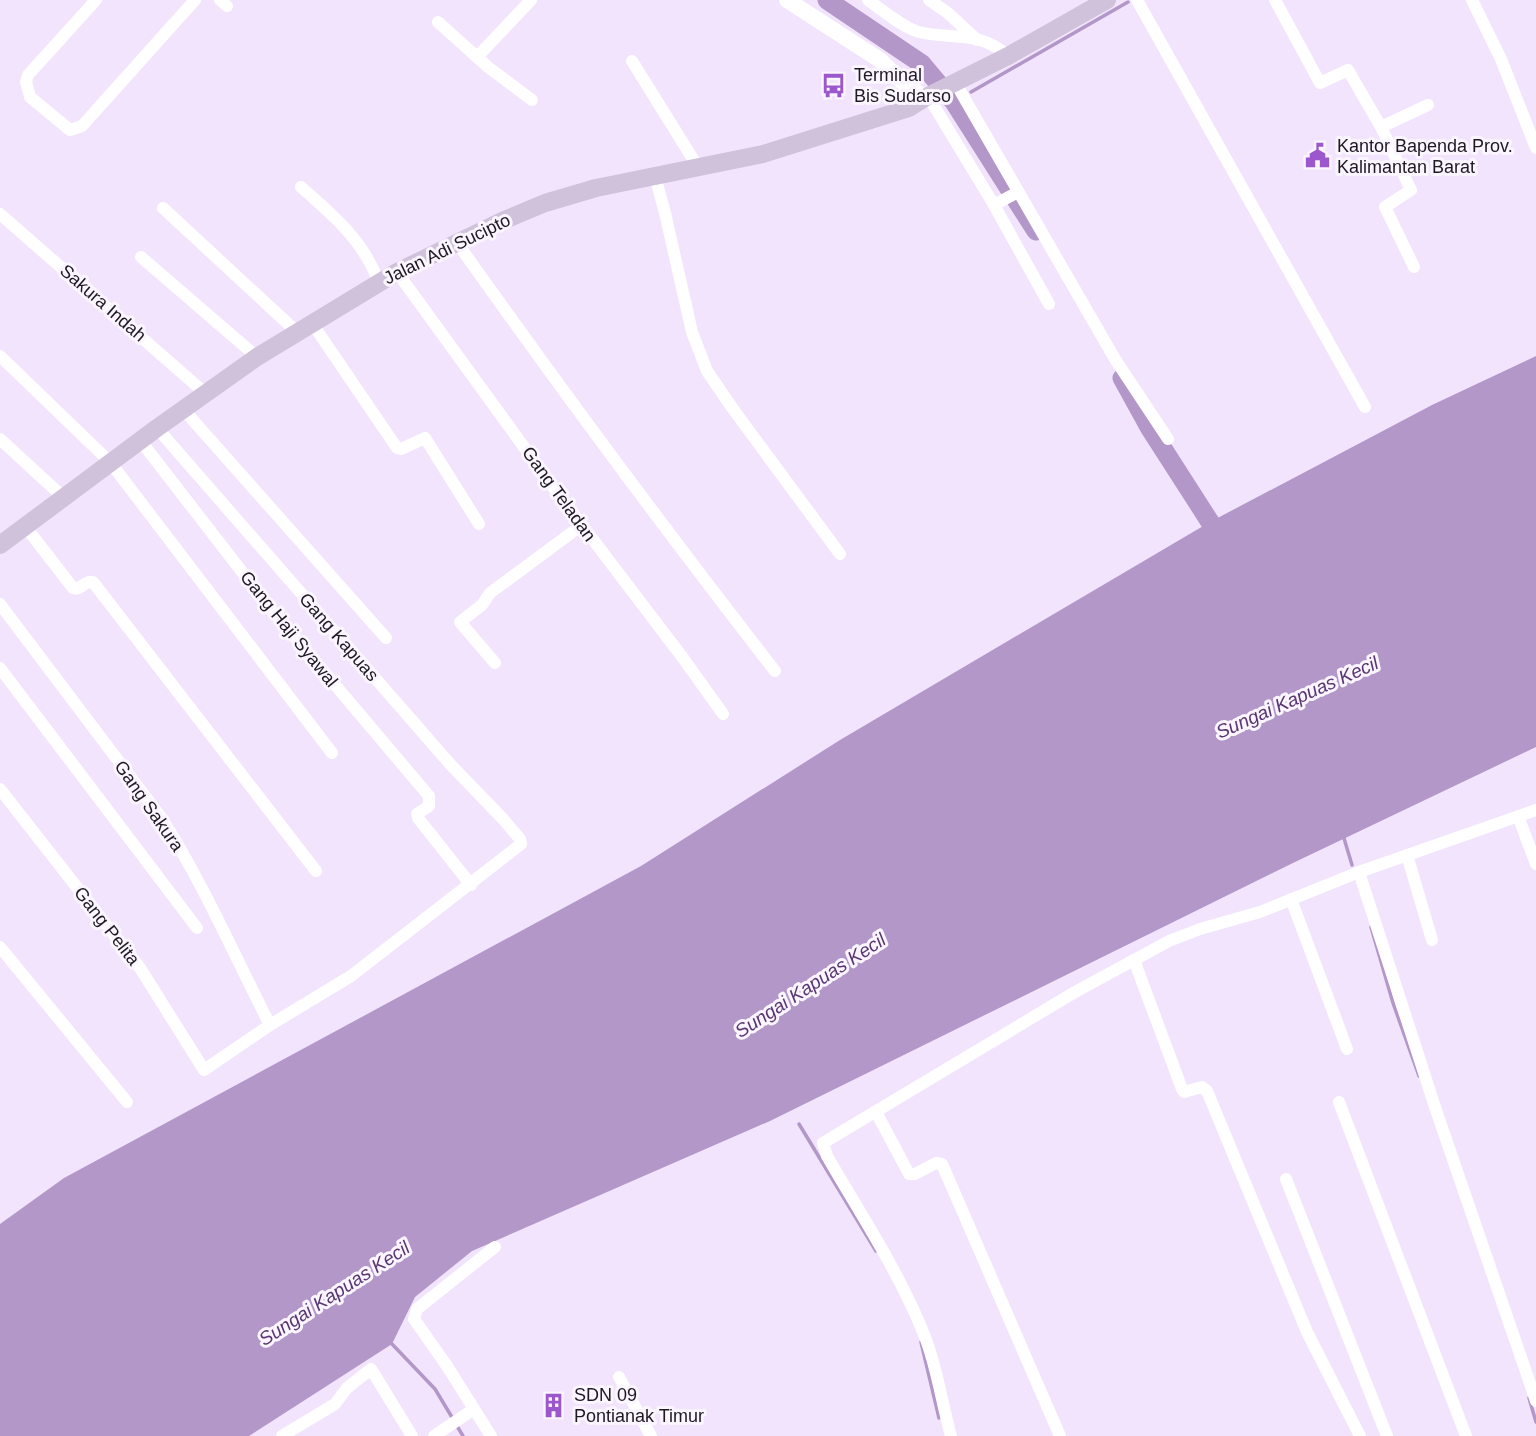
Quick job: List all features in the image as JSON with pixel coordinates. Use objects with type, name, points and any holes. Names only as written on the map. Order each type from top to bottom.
[{"type":"main road","name":"Jalan Adi Sucipto","points":[[0,545],[257,357],[397,272],[545,203],[596,188],[763,154],[909,108],[1107,0]]},
{"type":"street","points":[[96,0],[27,75],[30,97],[70,130],[82,126],[195,0]]},
{"type":"street","points":[[477,57],[531,0]]},
{"type":"street","points":[[787,0],[880,60],[900,80],[909,108]]},
{"type":"street","points":[[868,0],[914,31],[992,43],[1008,56]]},
{"type":"street","points":[[929,0],[948,13],[977,40]]},
{"type":"street","points":[[1137,0],[1365,407]]},
{"type":"street","points":[[1275,0],[1321,83],[1348,70],[1381,127],[1411,190],[1385,207],[1414,267]]},
{"type":"street","points":[[1472,0],[1501,59],[1536,148]]},
{"type":"street","points":[[438,22],[488,67],[533,100]]},
{"type":"street","points":[[632,61],[698,167]]},
{"type":"street","points":[[900,80],[940,90],[1018,192],[1115,359],[1168,439]]},
{"type":"street","points":[[940,90],[1049,304]]},
{"type":"street","points":[[1381,127],[1428,105]]},
{"type":"street","points":[[655,176],[666,213],[692,332],[707,370],[739,419],[840,554]]},
{"type":"street","points":[[301,187],[343,223],[356,239],[372,263],[379,283]]},
{"type":"street","points":[[998,203],[1018,192]]},
{"type":"street","points":[[163,208],[305,327],[397,448],[401,449],[425,438],[479,524]]},
{"type":"street","name":"Sakura Indah","points":[[0,214],[205,393]]},
{"type":"street","points":[[458,244],[560,388],[681,551],[775,671]]},
{"type":"street","points":[[142,257],[257,357]]},
{"type":"street","name":"Gang Teladan","points":[[397,272],[723,714]]},
{"type":"street","points":[[0,356],[110,462],[332,754]]},
{"type":"street","points":[[183,409],[386,638]]},
{"type":"street","name":"Gang Kapuas","points":[[157,428],[450,764],[520,839],[519,846],[471,885]]},
{"type":"street","points":[[0,439],[63,497]]},
{"type":"street","name":"Gang Haji Syawal","points":[[140,440],[270,608],[429,796],[429,806],[418,813],[418,818],[471,885]]},
{"type":"street","points":[[495,663],[460,622],[482,605],[490,593],[582,525]]},
{"type":"street","points":[[25,526],[73,588],[93,582],[316,871]]},
{"type":"street","name":"Gang Sakura","points":[[0,604],[160,816],[200,883],[270,1025]]},
{"type":"street","points":[[0,668],[197,928]]},
{"type":"street","name":"Gang Pelita","points":[[0,789],[140,968],[204,1070],[270,1025]]},
{"type":"street","points":[[951,1436],[918,1319],[892,1267],[822,1147],[826,1140],[1064,999],[1187,933],[1261,912],[1359,872],[1536,810]]},
{"type":"street","points":[[1518,816],[1536,864]]},
{"type":"street","points":[[1407,855],[1432,940]]},
{"type":"street","points":[[1359,872],[1436,1110],[1536,1401]]},
{"type":"street","points":[[270,1025],[351,976],[471,885]]},
{"type":"street","points":[[1291,899],[1347,1049]]},
{"type":"street","points":[[0,947],[127,1102]]},
{"type":"street","points":[[1134,960],[1182,1089],[1184,1092],[1202,1087],[1207,1091],[1303,1321],[1360,1436]]},
{"type":"street","points":[[1339,1102],[1466,1436]]},
{"type":"street","points":[[876,1112],[909,1174],[915,1174],[936,1163],[942,1164],[1060,1436]]},
{"type":"street","points":[[1286,1179],[1387,1436]]},
{"type":"street","points":[[491,1436],[447,1366],[417,1325],[414,1315],[495,1247]]},
{"type":"street","points":[[282,1436],[335,1404],[346,1388],[371,1369],[412,1436]]},
{"type":"street","points":[[619,1377],[651,1436]]},
{"type":"street","points":[[439,1433],[474,1409]]},
{"type":"water","name":"Sungai Kapuas Kecil","points":[[1536,356],[1536,747],[1295,862],[770,1121],[472,1251],[415,1297],[392,1344],[249,1436],[0,1436],[0,1224],[64,1178],[641,866],[840,740],[1210,522],[1432,405]]},
{"type":"waterway","points":[[827,0],[922,64],[954,102],[1036,231]]},
{"type":"waterway","points":[[971,92],[1128,2]]},
{"type":"waterway","points":[[1122,378],[1149,427],[1210,522]]},
{"type":"waterway","points":[[1343,835],[1352,865]]},
{"type":"waterway","points":[[1371,927],[1393,1003],[1419,1076]]},
{"type":"waterway","points":[[799,1124],[876,1251]]},
{"type":"waterway","points":[[921,1342],[939,1418]]},
{"type":"waterway","points":[[392,1344],[435,1389],[453,1419]]},
{"type":"waterway","points":[[1529,1398],[1536,1422]]},
{"type":"waterway","points":[[457,1426],[463,1436]]},
{"type":"place","name":"Terminal Bis Sudarso","points":[[834,85]]},
{"type":"place","name":"Kantor Bapenda Prov. Kalimantan Barat","points":[[1317,156]]},
{"type":"place","name":"SDN 09 Pontianak Timur","points":[[554,1405]]}]
